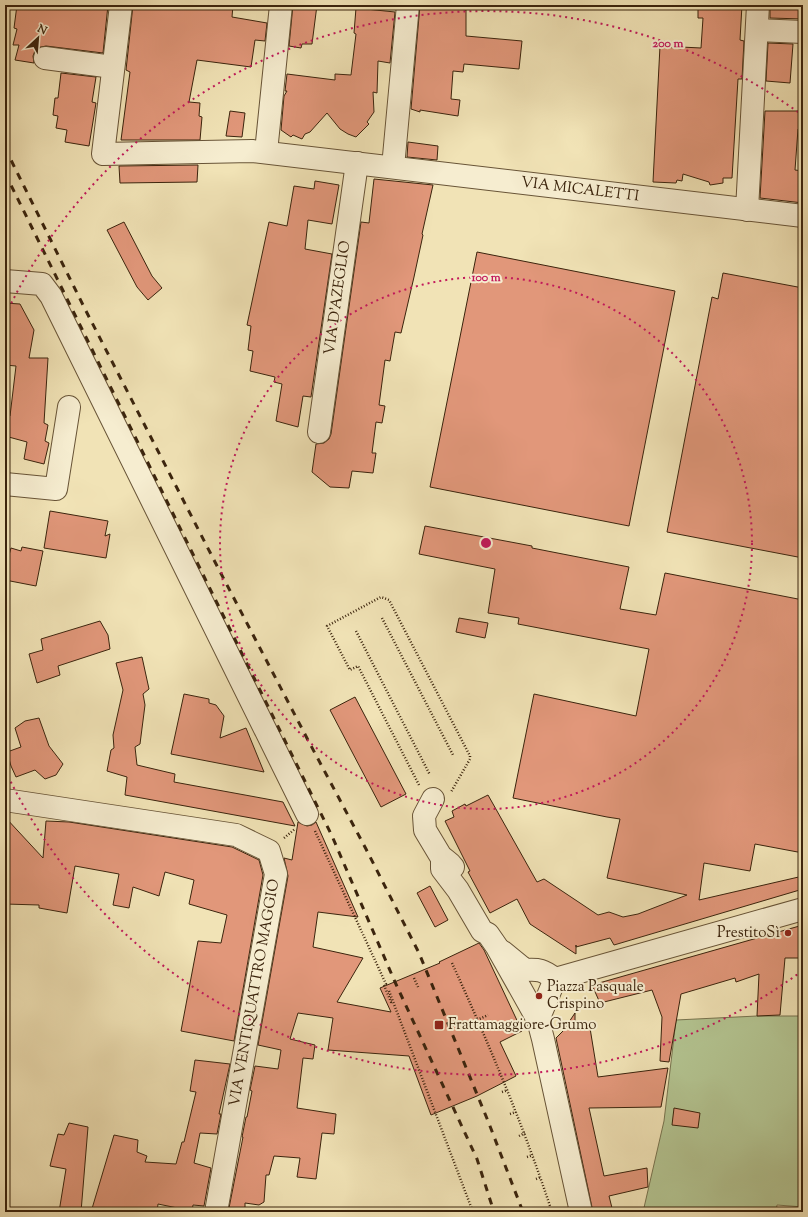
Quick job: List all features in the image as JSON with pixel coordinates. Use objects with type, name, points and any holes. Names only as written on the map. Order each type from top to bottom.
[{"type":"street","points":[[45,58],[114,67],[121,5]]},
{"type":"street","points":[[266,152],[280,5]]},
{"type":"street","points":[[393,167],[408,5]]},
{"type":"street","points":[[747,210],[758,5]]},
{"type":"street","points":[[757,30],[803,32]]},
{"type":"street","name":"VIA MICALETTI","points":[[114,67],[103,154],[266,152],[803,216]]},
{"type":"street","name":"VIA D'AZEGLIO","points":[[320,432],[358,163]]},
{"type":"street","points":[[5,281],[42,284],[51,296],[304,824]]},
{"type":"street","points":[[5,484],[56,489],[69,407]]},
{"type":"street","points":[[434,795],[424,816],[425,830],[442,858],[442,869],[458,890],[482,931],[525,970],[544,971],[555,979]]},
{"type":"street","name":"VIA VENTIQUATTRO MAGGIO","points":[[5,800],[236,835],[269,851],[276,874],[216,1212]]},
{"type":"street","points":[[555,979],[803,909]]},
{"type":"street","points":[[492,940],[538,1020],[581,1212]]},
{"type":"street","points":[[538,1020],[555,979]]},
{"type":"path","points":[[381,597],[389,600],[470,756],[470,759],[434,795],[358,666],[350,670],[327,626],[381,597]]},
{"type":"path","points":[[382,618],[453,755]]},
{"type":"path","points":[[356,631],[430,775]]},
{"type":"path","points":[[304,824],[386,984],[384,985],[391,1002],[393,1001]]},
{"type":"path","points":[[452,962],[508,1090],[541,1177],[552,1212]]},
{"type":"path","points":[[414,978],[419,989]]},
{"type":"path","points":[[389,991],[473,1212]]},
{"type":"path","points":[[477,1020],[488,1015]]},
{"type":"path","points":[[480,1026],[491,1021]]},
{"type":"path","points":[[502,1092],[508,1090]]},
{"type":"path","points":[[510,1114],[516,1112]]},
{"type":"path","points":[[519,1136],[525,1133]]},
{"type":"path","points":[[528,1157],[533,1155]]},
{"type":"path","points":[[536,1179],[541,1177]]},
{"type":"green space","points":[[757,1016],[803,1016],[803,1207],[777,1205],[776,1212],[643,1212],[664,1121],[676,1020]]},
{"type":"building","points":[[17,5],[108,5],[103,53],[46,46],[36,48],[33,56],[34,63],[15,60],[19,45],[13,45],[17,29],[14,28]]},
{"type":"building","points":[[133,5],[233,5],[232,17],[267,23],[265,41],[255,40],[251,67],[197,60],[189,102],[200,103],[199,116],[202,117],[200,140],[121,140],[130,72],[126,70]]},
{"type":"building","points":[[293,5],[317,5],[312,44],[302,44],[301,48],[289,46]]},
{"type":"building","points":[[420,5],[438,5],[466,10],[466,36],[522,41],[519,69],[464,64],[463,72],[453,71],[451,99],[460,100],[458,116],[420,110],[420,112],[411,109]]},
{"type":"building","points":[[698,5],[742,5],[740,40],[744,41],[742,79],[738,79],[732,178],[723,178],[723,183],[710,185],[709,182],[683,174],[682,181],[677,180],[676,183],[653,182],[660,46],[681,49],[681,47],[701,48],[703,18],[698,18]]},
{"type":"building","points":[[770,5],[803,5],[803,19],[770,18]]},
{"type":"building","points":[[356,8],[395,12],[390,63],[378,61],[377,93],[373,92],[374,112],[367,122],[369,124],[356,137],[340,129],[327,113],[310,132],[305,134],[302,139],[293,135],[291,137],[281,130],[284,96],[287,91],[285,91],[287,74],[335,80],[335,74],[351,75],[356,34],[354,33]]},
{"type":"building","points":[[768,43],[793,44],[790,83],[766,81]]},
{"type":"building","points":[[61,73],[96,77],[92,102],[96,103],[89,146],[65,142],[67,130],[56,128],[58,116],[53,115],[55,98],[58,98]]},
{"type":"building","points":[[230,111],[245,113],[242,137],[226,136]]},
{"type":"building","points":[[765,111],[803,111],[803,129],[798,129],[795,170],[803,171],[803,203],[760,198]]},
{"type":"building","points":[[408,142],[438,146],[437,160],[407,157]]},
{"type":"building","points":[[198,165],[197,182],[120,183],[119,166]]},
{"type":"building","points":[[374,179],[433,185],[401,333],[395,332],[390,361],[385,360],[379,405],[385,406],[382,423],[376,422],[372,453],[376,453],[373,473],[352,471],[349,488],[330,487],[312,472],[316,444],[324,443],[329,439],[331,434],[361,222],[369,223]]},
{"type":"building","points":[[315,181],[339,185],[332,224],[308,220],[305,249],[332,254],[311,397],[303,396],[298,427],[276,421],[282,384],[274,382],[275,377],[250,371],[253,351],[248,350],[251,326],[247,325],[269,222],[287,226],[294,186],[314,189]]},
{"type":"building","points":[[124,222],[152,276],[162,288],[148,300],[137,287],[107,230]]},
{"type":"building","points":[[477,252],[675,291],[629,526],[430,487]]},
{"type":"building","points":[[723,273],[803,288],[803,558],[667,532],[712,297],[718,299]]},
{"type":"building","points":[[5,303],[20,304],[34,330],[29,358],[48,358],[44,423],[48,425],[45,441],[49,443],[44,464],[24,459],[27,442],[5,436],[5,415],[10,416],[16,366],[5,365]]},
{"type":"building","points":[[50,511],[108,521],[105,536],[110,534],[106,558],[44,548]]},
{"type":"building","points":[[425,526],[532,546],[532,548],[629,567],[620,609],[656,615],[665,573],[803,600],[803,853],[755,844],[750,871],[704,863],[699,900],[803,876],[803,889],[614,945],[610,938],[576,947],[576,954],[530,924],[517,899],[490,913],[468,872],[470,871],[445,821],[454,817],[452,811],[488,795],[537,882],[544,879],[598,915],[609,912],[623,917],[638,914],[687,895],[607,878],[620,819],[513,798],[534,694],[636,716],[649,649],[518,624],[519,618],[488,613],[495,569],[419,554]]},
{"type":"building","points":[[22,547],[43,551],[36,586],[5,580],[5,554],[9,555],[11,548],[21,551]]},
{"type":"building","points":[[459,618],[488,623],[485,638],[456,632]]},
{"type":"building","points":[[100,621],[108,635],[110,649],[58,666],[60,675],[37,683],[29,654],[43,650],[41,639]]},
{"type":"building","points":[[142,657],[149,689],[143,694],[145,705],[140,744],[135,747],[137,765],[175,774],[174,782],[283,802],[295,826],[125,795],[127,777],[107,771],[111,750],[114,748],[113,735],[123,690],[116,663]]},
{"type":"building","points":[[184,694],[209,699],[209,703],[216,705],[224,716],[220,738],[246,728],[264,772],[171,754]]},
{"type":"building","points":[[355,697],[406,794],[381,807],[330,710]]},
{"type":"building","points":[[39,718],[49,746],[63,764],[56,775],[45,779],[35,770],[16,777],[7,752],[21,747],[15,728],[25,721]]},
{"type":"building","points":[[5,817],[43,858],[46,821],[69,822],[232,847],[259,860],[263,875],[234,1041],[181,1031],[198,941],[221,943],[227,915],[189,904],[194,880],[165,872],[159,896],[133,887],[129,908],[113,905],[119,874],[75,866],[67,913],[39,908],[39,905],[5,904]]},
{"type":"building","points":[[298,822],[307,826],[316,822],[358,917],[318,912],[313,947],[363,958],[337,1002],[391,1012],[380,988],[440,963],[439,962],[479,943],[484,950],[522,1031],[500,1042],[516,1076],[477,1096],[431,1115],[409,1056],[328,1050],[333,1018],[298,1013],[290,1039],[315,1045],[313,1059],[303,1058],[297,1108],[336,1114],[334,1134],[322,1133],[316,1179],[297,1177],[300,1158],[274,1156],[269,1175],[266,1175],[264,1202],[259,1205],[245,1203],[245,1212],[230,1212],[231,1208],[229,1208],[252,1091],[250,1090],[255,1066],[278,1069],[281,1050],[258,1045],[288,876],[284,858],[292,860]]},
{"type":"building","points":[[430,886],[448,920],[435,927],[417,893]]},
{"type":"building","points":[[803,925],[803,958],[785,958],[780,1015],[757,1016],[759,974],[736,982],[735,978],[681,994],[669,1062],[660,1061],[662,1017],[652,990],[600,1003],[592,985]]},
{"type":"building","points":[[575,1013],[575,1030],[590,1028],[598,1077],[668,1068],[661,1107],[589,1108],[604,1176],[647,1168],[648,1187],[609,1196],[613,1212],[593,1212],[556,1038],[563,1031]]},
{"type":"building","points":[[195,1060],[230,1064],[219,1114],[221,1114],[217,1134],[200,1133],[194,1163],[211,1168],[204,1206],[193,1205],[192,1211],[158,1204],[157,1212],[91,1212],[114,1135],[138,1140],[137,1152],[147,1156],[145,1162],[176,1164],[182,1142],[184,1142],[196,1092],[190,1091]]},
{"type":"building","points":[[674,1108],[700,1113],[698,1128],[672,1125]]},
{"type":"building","points":[[69,1123],[88,1127],[81,1212],[59,1212],[66,1169],[50,1166],[58,1134],[64,1135]]},
{"type":"railway","points":[[5,148],[85,309],[215,562],[419,953],[488,1121],[523,1212]]},
{"type":"railway","points":[[5,173],[332,836],[395,982],[477,1159],[494,1212]]},
{"type":"place","name":"PrestitoSì","points":[[788,933]]},
{"type":"place","name":"Piazza Pasquale Crispino","points":[[539,996]]},
{"type":"place","name":"Frattamaggiore-Grumo","points":[[439,1025]]}]
